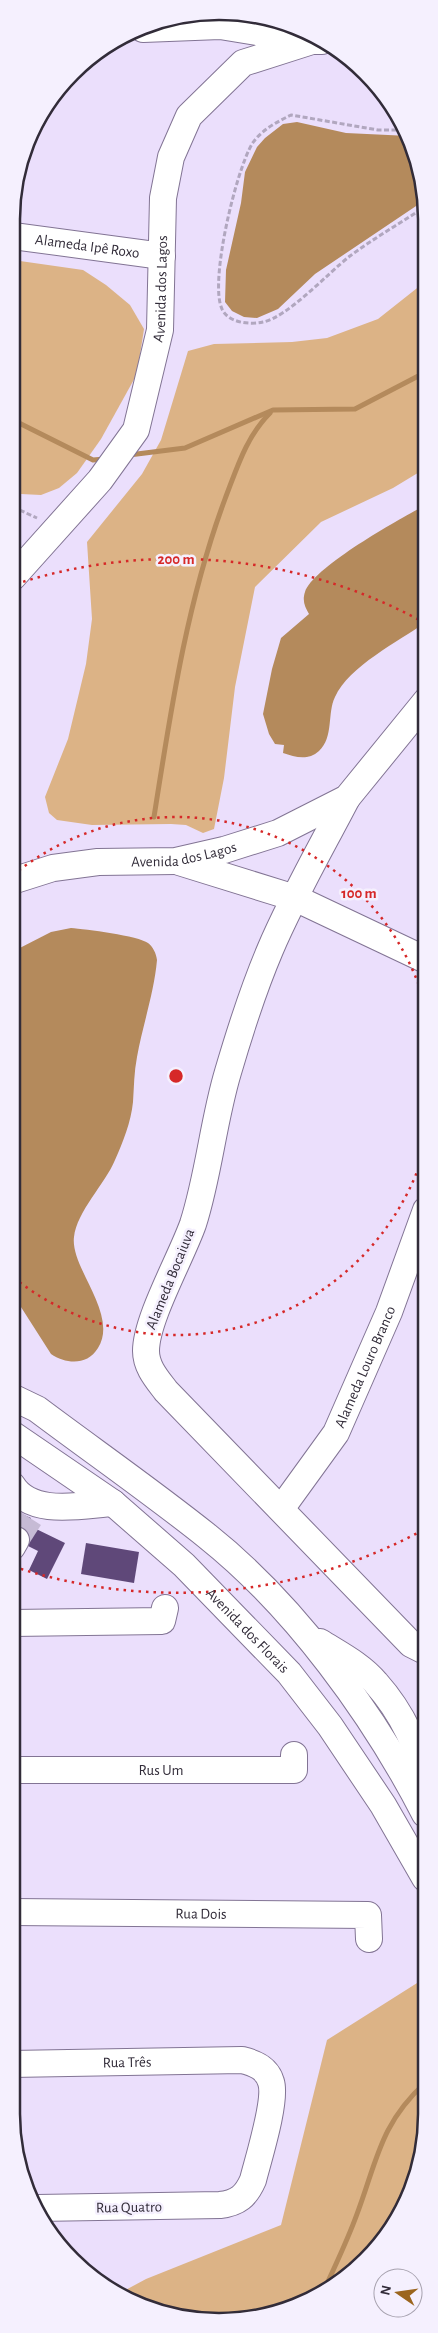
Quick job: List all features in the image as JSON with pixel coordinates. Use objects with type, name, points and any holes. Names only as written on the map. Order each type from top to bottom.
[{"type":"street","points":[[220,26],[236,48],[243,63]]},
{"type":"street","points":[[161,29],[220,26],[303,39]]},
{"type":"street","name":"Avenida dos Lagos","points":[[20,569],[100,480],[136,430],[160,330],[163,198],[171,157],[189,116],[243,63],[311,43]]},
{"type":"street","name":"Alameda Ipê Roxo","points":[[20,237],[162,256]]},
{"type":"street","name":"Avenida dos Lagos","points":[[295,898],[347,798],[418,711]]},
{"type":"street","name":"Avenida dos Lagos","points":[[20,878],[53,868],[98,862],[176,861],[224,850],[278,833],[347,798]]},
{"type":"street","points":[[176,861],[295,898],[418,956]]},
{"type":"street","name":"Alameda Bocaiuva","points":[[295,898],[270,951],[227,1074],[204,1185],[192,1224],[148,1336],[146,1352],[149,1366],[166,1391],[411,1644],[418,1648]]},
{"type":"street","name":"Alameda Louro Branco","points":[[281,1509],[336,1433],[389,1312],[418,1232]]},
{"type":"street","points":[[20,1394],[37,1409],[208,1536],[258,1583],[304,1632],[358,1701],[418,1800]]},
{"type":"street","points":[[20,1401],[37,1409]]},
{"type":"street","name":"Avenida dos Florais","points":[[20,1439],[113,1503],[184,1565],[289,1673],[330,1726],[383,1805],[418,1866]]},
{"type":"street","points":[[20,1495],[34,1510],[113,1503]]},
{"type":"street","points":[[184,1565],[208,1536]]},
{"type":"street","points":[[20,1623],[162,1621],[165,1608]]},
{"type":"street","points":[[304,1632],[354,1663],[376,1682],[401,1718],[418,1756]]},
{"type":"street","name":"Rus Um","points":[[20,1770],[294,1770],[294,1754]]},
{"type":"street","name":"Rua Dois","points":[[20,1912],[368,1915],[369,1939]]},
{"type":"street","name":"Rua Três","points":[[20,2064],[242,2060],[254,2063],[267,2073],[273,2095],[250,2188],[240,2199],[220,2205]]},
{"type":"street","name":"Rua Quatro","points":[[44,2208],[220,2205]]},
{"type":"path","points":[[396,130],[378,130],[291,115],[263,132],[253,143],[237,183],[222,252],[218,297],[222,311],[229,318],[248,323],[264,322],[281,314],[350,256],[418,211]]},
{"type":"path","points":[[20,510],[40,520]]},
{"type":"shaded area","points":[[297,122],[346,133],[399,136],[411,167],[418,205],[315,274],[278,309],[257,318],[244,317],[232,311],[225,302],[226,270],[241,203],[245,172],[257,147],[283,124]]},
{"type":"shaded area","points":[[20,261],[83,270],[106,285],[130,305],[144,329],[137,374],[101,439],[77,473],[59,488],[41,495],[21,494]]},
{"type":"shaded area","points":[[418,287],[418,473],[393,488],[321,522],[255,587],[235,687],[224,778],[214,829],[203,833],[186,825],[92,825],[57,820],[49,813],[45,797],[68,739],[86,664],[92,619],[87,542],[142,474],[161,440],[188,351],[214,344],[292,342],[327,338],[378,319]]},
{"type":"shaded area","points":[[418,510],[418,627],[375,655],[351,675],[342,686],[335,697],[331,710],[327,739],[319,751],[306,757],[297,757],[283,753],[284,745],[275,744],[269,734],[263,714],[272,669],[281,638],[309,614],[304,604],[304,598],[311,582],[340,557]]},
{"type":"shaded area","points":[[71,928],[111,933],[143,940],[151,946],[157,960],[139,1045],[129,1124],[115,1160],[80,1217],[76,1227],[74,1237],[75,1249],[79,1263],[99,1306],[103,1321],[103,1335],[98,1348],[93,1354],[76,1362],[63,1360],[51,1354],[20,1306],[20,948],[51,932]]},
{"type":"shaded area","points":[[418,1982],[418,2127],[414,2153],[403,2190],[391,2214],[369,2245],[350,2264],[318,2286],[295,2298],[258,2309],[232,2313],[206,2313],[167,2306],[143,2298],[126,2290],[146,2279],[281,2225],[327,2040]]},
{"type":"building","points":[[20,1513],[31,1518],[28,1525],[65,1543],[47,1579],[29,1570],[38,1551],[20,1542]]},
{"type":"building","points":[[86,1543],[139,1552],[134,1583],[81,1574]]},
{"type":"waterway","points":[[129,455],[185,448],[273,410],[355,409],[418,376]]},
{"type":"waterway","points":[[154,817],[174,696],[200,577],[238,464],[248,443],[270,413]]},
{"type":"waterway","points":[[20,424],[93,460],[105,459]]},
{"type":"waterway","points":[[329,2280],[350,2233],[375,2160],[389,2128],[398,2113],[418,2090]]},
{"type":"tunnel","points":[[20,1534],[30,1518]]}]
